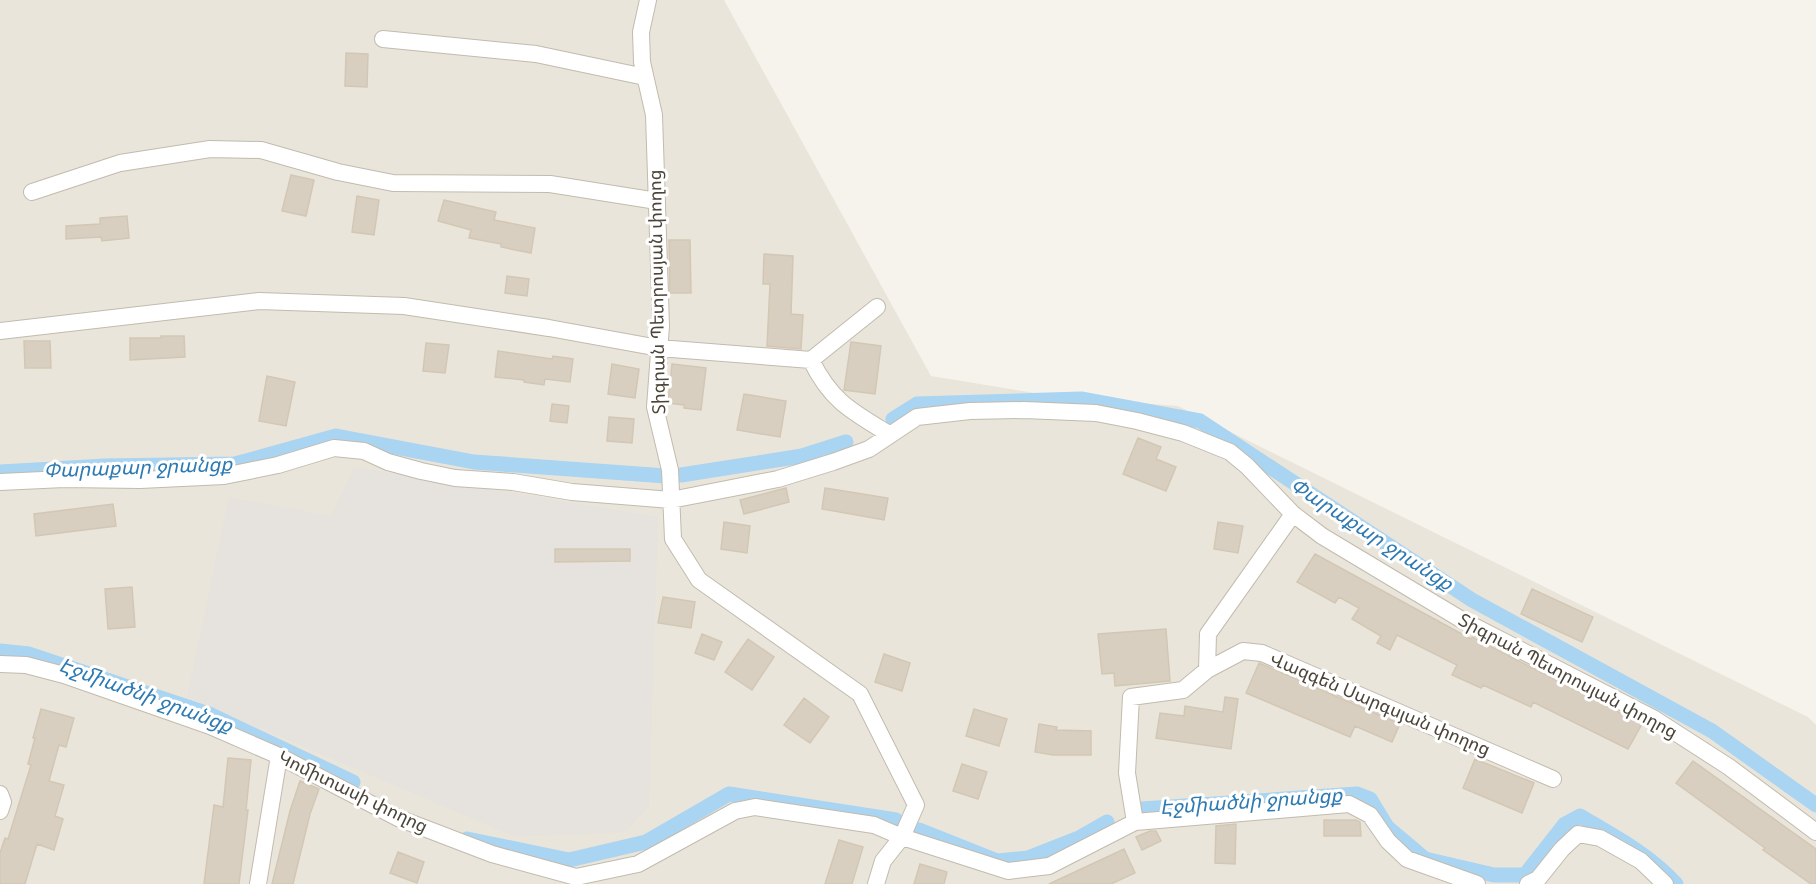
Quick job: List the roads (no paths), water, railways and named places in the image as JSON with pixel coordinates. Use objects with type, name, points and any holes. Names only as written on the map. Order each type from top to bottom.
[{"type":"street","name":"Տիգրան Պետրոսյան փողոց","points":[[648,0],[641,32],[642,62],[654,115],[661,326],[655,407],[670,470],[673,539],[699,580],[860,694],[916,805],[902,837]]},
{"type":"street","points":[[383,39],[536,54],[645,77]]},
{"type":"street","points":[[32,192],[120,163],[210,149],[261,150],[338,172],[393,183],[550,184],[657,201]]},
{"type":"street","points":[[0,331],[259,301],[404,306],[549,328],[659,348],[811,360],[877,307]]},
{"type":"street","points":[[811,360],[820,380],[837,399],[889,434]]},
{"type":"street","name":"Տիգրան Պետրոսյան փողոց","points":[[0,482],[64,478],[140,480],[224,476],[278,465],[334,448],[364,450],[388,462],[455,478],[513,482],[572,492],[672,500],[778,479],[833,462],[869,448],[917,417],[970,411],[1024,410],[1096,413],[1183,433],[1230,452],[1247,465],[1293,514],[1322,536],[1462,620],[1653,718],[1729,767],[1816,832]]},
{"type":"street","points":[[1207,670],[1208,634],[1293,514]]},
{"type":"street","name":"Վազգեն Սարգսյան փողոց","points":[[1135,822],[1127,773],[1131,698],[1183,690],[1207,670],[1243,651],[1262,653],[1553,779]]},
{"type":"street","name":"Կոմիտասի փողոց","points":[[0,664],[26,665],[64,675],[210,726],[279,756],[398,818],[492,854],[575,880],[638,864],[735,811],[755,807],[874,825],[902,837],[1008,871],[1049,866],[1135,822],[1349,804],[1370,815],[1388,841],[1407,859],[1477,884]]},
{"type":"street","points":[[258,884],[279,756]]},
{"type":"street","points":[[0,794],[3,802],[0,811]]},
{"type":"street","points":[[1528,884],[1538,879],[1562,849],[1578,834],[1600,838],[1641,861],[1665,884]]},
{"type":"street","points":[[876,884],[883,861],[902,837]]},
{"type":"waterway","name":"Փարաքար ջրանցք","points":[[893,419],[917,404],[1081,399],[1200,421],[1472,600],[1712,731],[1816,805]]},
{"type":"waterway","name":"Փարաքար ջրանցք","points":[[0,472],[105,466],[235,464],[336,436],[474,462],[666,476]]},
{"type":"waterway","name":"Փարաքար ջրանցք","points":[[681,475],[802,456],[846,442]]},
{"type":"waterway","name":"Էջմիածնի ջրանցք","points":[[0,651],[29,654],[209,714],[353,782]]},
{"type":"waterway","name":"Էջմիածնի ջրանցք","points":[[467,839],[569,860],[646,842],[729,794],[896,820]]},
{"type":"waterway","name":"Էջմիածնի ջրանցք","points":[[1142,809],[1357,794],[1370,799],[1387,827],[1425,859],[1494,875],[1525,875],[1565,824],[1580,816],[1643,855],[1676,884]]},
{"type":"waterway","name":"Էջմիածնի ջրանցք","points":[[919,830],[997,861],[1028,858],[1079,838],[1107,822]]}]
